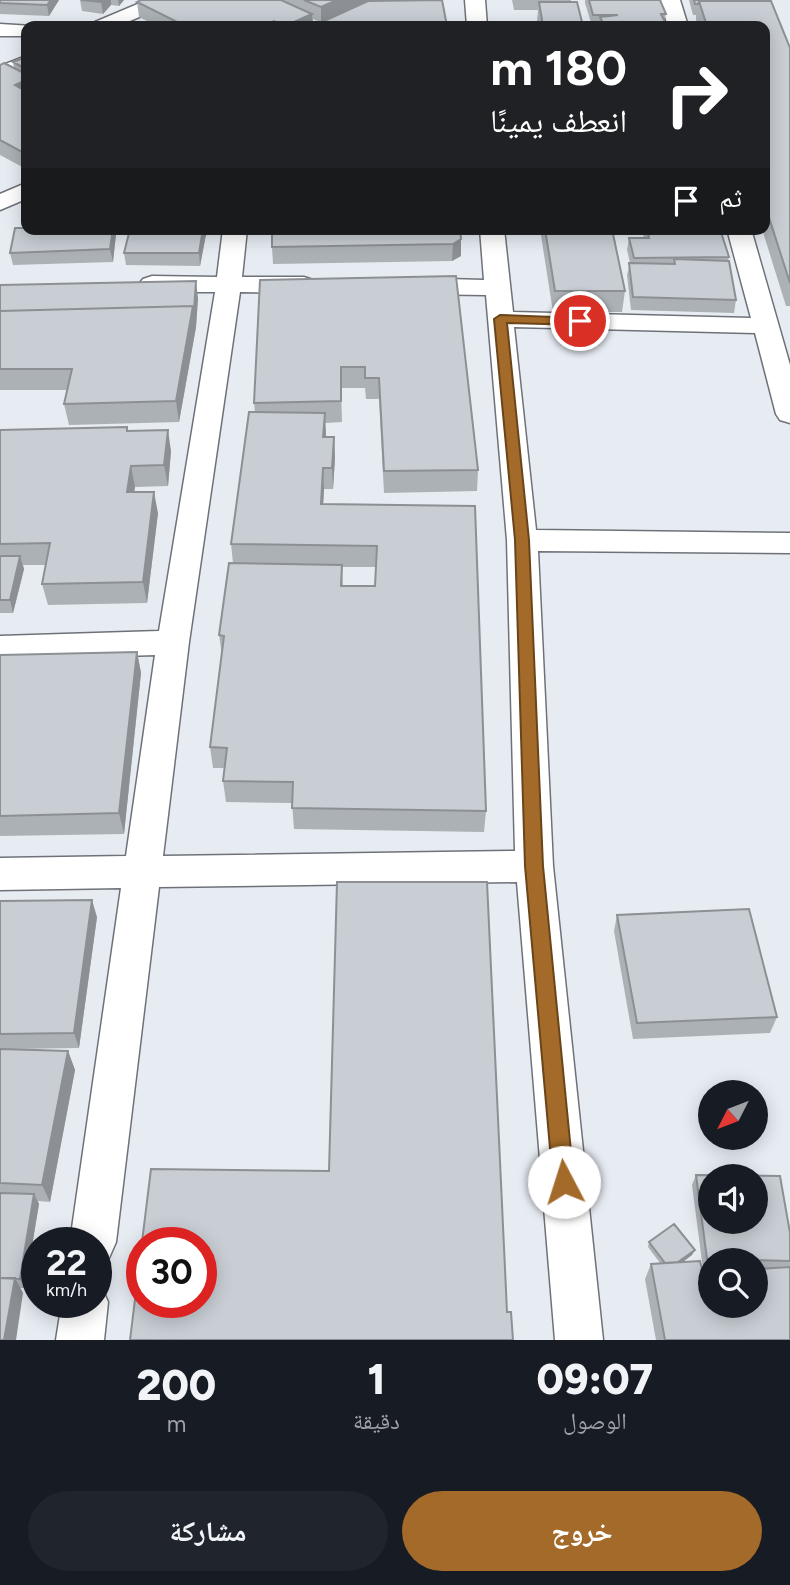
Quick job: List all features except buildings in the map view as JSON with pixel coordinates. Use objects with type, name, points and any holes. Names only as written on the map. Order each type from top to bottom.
[{"type":"street","points":[[114,21],[163,0]]},
{"type":"street","points":[[453,0],[475,1],[477,21]]},
{"type":"street","points":[[670,0],[676,21]]},
{"type":"street","points":[[0,30],[21,30]]},
{"type":"street","points":[[0,73],[21,64]]},
{"type":"street","points":[[0,224],[12,197]]},
{"type":"street","points":[[95,1227],[173,642],[234,235]]},
{"type":"street","points":[[492,235],[522,540],[534,866],[579,1340]]},
{"type":"street","points":[[741,235],[790,414]]},
{"type":"street","points":[[121,285],[323,285]]},
{"type":"street","points":[[389,286],[498,304],[766,326]]},
{"type":"street","points":[[522,540],[790,543]]},
{"type":"street","points":[[0,648],[173,642]]},
{"type":"street","points":[[0,874],[534,866]]},
{"type":"street","points":[[80,1340],[83,1318]]},
{"type":"route","points":[[564,1182],[534,866],[522,540],[500,319],[580,321]]}]
